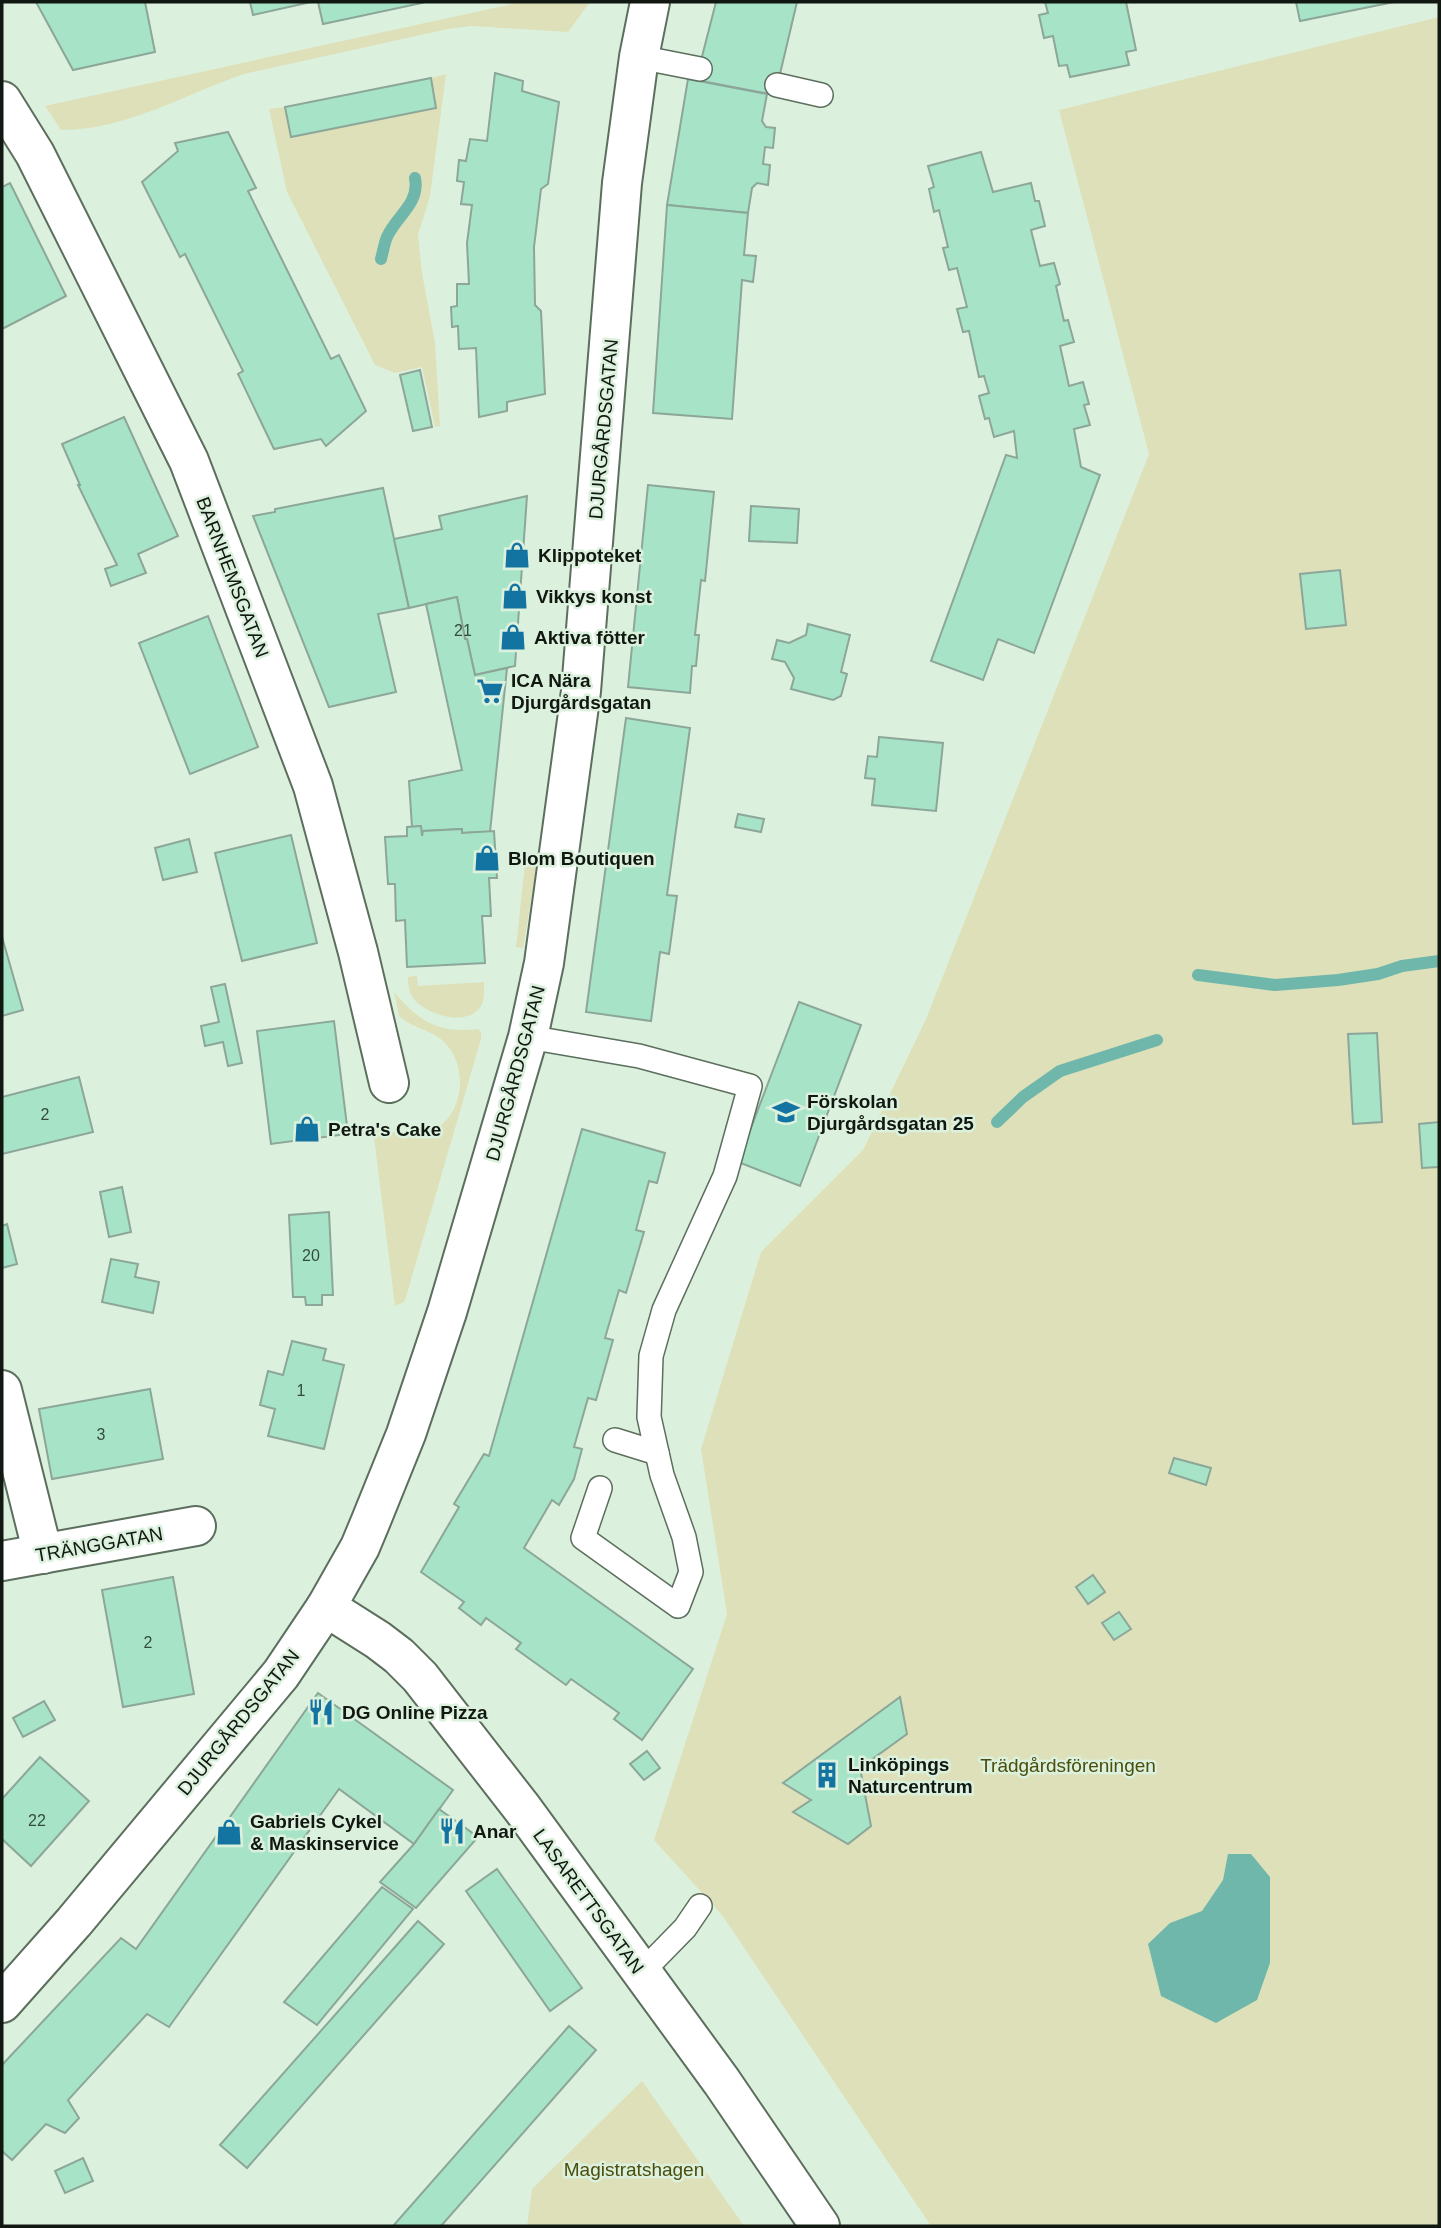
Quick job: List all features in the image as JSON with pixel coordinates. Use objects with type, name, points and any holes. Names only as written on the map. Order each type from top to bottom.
[{"type":"main road","name":"DJURGÅRDSGATAN","points":[[2,2003],[74,1922],[269,1689],[326,1607],[360,1547],[406,1434],[447,1312],[528,1037],[546,950],[581,691],[622,183],[639,57],[650,2]]},
{"type":"main road","name":"BARNHEMSGATAN","points":[[2,101],[35,155],[189,461],[313,786],[358,952],[389,1083]]},
{"type":"main road","points":[[2,1390],[43,1554]]},
{"type":"main road","name":"TRÄNGGATAN","points":[[2,1561],[196,1526]]},
{"type":"main road","name":"LASARETTSGATAN","points":[[326,1607],[378,1640],[420,1677],[522,1808],[722,2082],[820,2226]]},
{"type":"lane","points":[[639,57],[699,69]]},
{"type":"lane","points":[[777,85],[821,94]]},
{"type":"lane","points":[[528,1037],[639,1056],[750,1086],[725,1175],[664,1310],[652,1356],[649,1417],[662,1475],[684,1536],[691,1572],[678,1606],[583,1538],[600,1488]]},
{"type":"lane","points":[[615,1440],[657,1453]]},
{"type":"lane","points":[[641,1973],[685,1928],[699,1906]]},
{"type":"green space","points":[[521,2],[590,2],[568,32],[471,26],[448,29],[244,74],[154,110],[109,124],[61,130],[45,106]]},
{"type":"green space","name":"Trädgårdsföreningen","points":[[1439,17],[1439,2226],[931,2226],[722,1915],[654,1840],[727,1614],[701,1449],[761,1252],[863,1150],[926,1019],[1149,454],[1059,110]]},
{"type":"green space","points":[[446,74],[430,196],[418,235],[435,343],[440,426],[435,427],[422,367],[395,373],[375,365],[287,192],[269,109],[285,107],[291,137],[436,108],[431,78]]},
{"type":"green space","points":[[525,864],[537,865],[523,948],[516,947]]},
{"type":"green space","points":[[417,976],[418,986],[484,982],[482,1004],[476,1012],[468,1016],[458,1018],[437,1014],[413,998],[408,977]]},
{"type":"green space","points":[[394,992],[412,1011],[430,1023],[452,1029],[478,1029],[481,1032],[406,1297],[404,1302],[395,1306],[373,1129],[377,1127],[408,1136],[433,1130],[445,1122],[453,1111],[460,1084],[459,1069],[446,1044],[399,1016]]},
{"type":"green space","name":"Magistratshagen","points":[[642,2081],[744,2226],[527,2226],[532,2189]]},
{"type":"water","points":[[1228,1854],[1251,1854],[1270,1877],[1270,1963],[1257,2000],[1216,2023],[1161,1996],[1148,1944],[1170,1923],[1202,1911],[1223,1880]]},
{"type":"building","points":[[36,2],[145,2],[155,52],[73,70]]},
{"type":"building","points":[[250,2],[311,2],[253,15]]},
{"type":"building","points":[[318,2],[421,2],[422,3],[323,24]]},
{"type":"building","points":[[716,2],[797,2],[775,95],[696,80]]},
{"type":"building","points":[[1045,2],[1126,2],[1136,50],[1126,52],[1129,65],[1070,77],[1067,65],[1059,66],[1053,36],[1044,38],[1039,15],[1048,13]]},
{"type":"building","points":[[1296,2],[1394,2],[1300,21]]},
{"type":"building","points":[[495,73],[523,81],[522,91],[559,102],[548,184],[541,189],[534,247],[535,305],[541,311],[545,394],[507,402],[507,411],[479,417],[476,348],[459,349],[458,326],[452,327],[451,307],[457,306],[457,284],[469,284],[467,243],[472,205],[461,204],[464,182],[457,181],[459,160],[466,161],[470,139],[487,141]]},
{"type":"building","points":[[431,78],[436,108],[291,137],[285,107]]},
{"type":"building","points":[[688,79],[767,94],[762,121],[766,127],[775,128],[773,148],[765,147],[763,164],[770,165],[768,185],[757,183],[752,188],[748,213],[667,205]]},
{"type":"building","points":[[228,132],[256,188],[248,191],[331,359],[339,355],[366,411],[326,446],[321,439],[274,449],[238,374],[243,371],[185,254],[180,257],[142,182],[178,151],[175,143]]},
{"type":"building","points":[[981,152],[993,192],[1031,183],[1035,201],[1039,201],[1045,226],[1031,230],[1040,266],[1054,263],[1060,284],[1056,286],[1064,321],[1068,320],[1074,342],[1060,346],[1069,386],[1083,382],[1089,404],[1084,405],[1090,425],[1074,429],[1081,467],[1100,475],[1034,653],[998,639],[983,680],[931,661],[1006,455],[1017,458],[1014,431],[994,437],[989,418],[985,419],[979,396],[989,393],[984,376],[979,377],[969,331],[963,332],[957,309],[967,307],[957,268],[949,270],[943,248],[948,247],[939,210],[934,212],[929,189],[934,187],[928,166]]},
{"type":"building","points":[[10,183],[66,296],[2,329],[2,187]]},
{"type":"building","points":[[667,205],[748,213],[744,255],[756,256],[753,282],[742,280],[732,419],[653,413]]},
{"type":"building","points":[[420,370],[432,427],[413,431],[400,375]]},
{"type":"building","points":[[124,417],[178,536],[138,554],[146,573],[111,586],[105,569],[117,565],[78,485],[62,444]]},
{"type":"building","points":[[648,485],[714,492],[705,581],[701,580],[695,635],[699,635],[696,666],[692,666],[690,693],[628,687]]},
{"type":"building","points":[[383,488],[409,608],[378,614],[396,692],[329,707],[253,516],[275,512],[275,509]]},
{"type":"building","points":[[527,496],[515,666],[475,675],[457,597],[409,608],[394,539],[442,529],[439,516]]},
{"type":"building","points":[[751,506],[799,509],[797,543],[749,541]]},
{"type":"building","points":[[1340,570],[1346,625],[1306,629],[1300,574]]},
{"type":"building","points":[[457,597],[475,675],[507,668],[490,832],[462,833],[462,829],[423,831],[422,836],[421,826],[412,827],[409,781],[462,770],[426,604]]},
{"type":"building","points":[[208,616],[258,747],[190,774],[139,643]]},
{"type":"building","points":[[808,624],[850,635],[841,672],[847,674],[841,696],[833,700],[791,689],[794,678],[785,662],[772,659],[777,640],[789,643],[806,635]]},
{"type":"building","points":[[626,718],[690,728],[667,895],[677,896],[669,954],[660,952],[651,1021],[586,1012]]},
{"type":"building","points":[[879,737],[943,743],[936,811],[872,805],[875,779],[865,778],[868,756],[877,757]]},
{"type":"building","points":[[738,814],[764,819],[761,832],[735,827]]},
{"type":"building","points":[[421,826],[422,836],[423,831],[494,831],[497,878],[489,878],[491,916],[482,916],[485,963],[407,967],[405,920],[396,921],[395,884],[388,884],[385,837],[407,836],[407,827]]},
{"type":"building","points":[[291,835],[317,943],[242,961],[215,853]]},
{"type":"building","points":[[189,839],[197,872],[163,880],[155,848]]},
{"type":"building","points":[[2,937],[23,1010],[2,1016]]},
{"type":"building","points":[[225,984],[242,1063],[228,1066],[223,1042],[205,1046],[201,1026],[219,1022],[211,987]]},
{"type":"building","points":[[799,1002],[861,1025],[800,1186],[738,1162]]},
{"type":"building","points":[[334,1021],[348,1134],[271,1144],[257,1031]]},
{"type":"building","points":[[1377,1033],[1382,1122],[1353,1124],[1348,1034]]},
{"type":"building","points":[[79,1077],[93,1132],[2,1154],[2,1097]]},
{"type":"building","points":[[1439,1122],[1439,1167],[1422,1168],[1419,1124]]},
{"type":"building","points":[[582,1129],[665,1153],[657,1183],[649,1181],[636,1230],[644,1232],[626,1293],[619,1290],[605,1338],[613,1340],[596,1400],[588,1398],[574,1447],[582,1449],[574,1479],[559,1505],[552,1500],[524,1548],[693,1669],[642,1740],[614,1719],[619,1713],[571,1679],[566,1685],[516,1649],[521,1643],[486,1618],[481,1625],[459,1608],[464,1602],[421,1572],[459,1507],[454,1504],[484,1454],[489,1456]]},
{"type":"building","points":[[122,1187],[131,1232],[109,1237],[100,1192]]},
{"type":"building","points":[[329,1212],[333,1295],[322,1295],[322,1305],[306,1305],[305,1297],[293,1297],[289,1215]]},
{"type":"building","points":[[7,1224],[17,1264],[2,1268],[2,1226]]},
{"type":"building","points":[[111,1259],[138,1264],[135,1277],[159,1282],[153,1313],[102,1302]]},
{"type":"building","points":[[292,1341],[326,1349],[323,1360],[344,1365],[324,1449],[268,1436],[275,1409],[260,1405],[268,1371],[283,1375]]},
{"type":"building","points":[[150,1389],[163,1459],[52,1479],[39,1409]]},
{"type":"building","points":[[1174,1458],[1211,1468],[1206,1485],[1169,1473]]},
{"type":"building","points":[[1093,1575],[1105,1592],[1088,1604],[1076,1587]]},
{"type":"building","points":[[173,1577],[194,1694],[123,1707],[102,1590]]},
{"type":"building","points":[[1119,1612],[1131,1629],[1114,1640],[1102,1623]]},
{"type":"building","points":[[318,1693],[453,1790],[414,1844],[339,1789],[169,2027],[147,2014],[68,2100],[79,2118],[65,2133],[46,2124],[12,2160],[2,2151],[2,2065],[121,1938],[136,1949]]},
{"type":"building","name":"Linköpings Naturcentrum","points":[[900,1697],[907,1734],[860,1768],[871,1826],[848,1844],[793,1812],[811,1800],[783,1783]]},
{"type":"building","points":[[44,1701],[55,1720],[23,1737],[13,1718]]},
{"type":"building","points":[[647,1751],[660,1768],[644,1780],[630,1764]]},
{"type":"building","points":[[40,1757],[89,1801],[31,1866],[2,1839],[2,1799]]},
{"type":"building","points":[[439,1809],[478,1837],[416,1908],[380,1882],[414,1844]]},
{"type":"building","points":[[497,1869],[582,1988],[550,2011],[466,1891]]},
{"type":"building","points":[[382,1887],[413,1909],[317,2025],[284,2002]]},
{"type":"building","points":[[418,1921],[444,1944],[247,2168],[220,2145]]},
{"type":"building","points":[[569,2026],[596,2050],[441,2226],[393,2226]]},
{"type":"building","points":[[83,2158],[93,2181],[65,2193],[55,2171]]},
{"type":"waterway","points":[[381,259],[387,237],[411,203],[416,187],[415,178]]},
{"type":"waterway","points":[[1198,975],[1275,985],[1338,980],[1439,961]]},
{"type":"waterway","points":[[997,1122],[1023,1097],[1060,1071],[1157,1040]]},
{"type":"place","name":"Klippoteket","points":[[517,555]]},
{"type":"place","name":"Vikkys konst","points":[[515,596]]},
{"type":"place","name":"Aktiva fötter","points":[[513,637]]},
{"type":"place","name":"ICA Nära Djurgårdsgatan","points":[[490,691]]},
{"type":"place","name":"Blom Boutiquen","points":[[487,858]]},
{"type":"place","name":"Förskolan Djurgårdsgatan 25","points":[[786,1112]]},
{"type":"place","name":"Petra's Cake","points":[[307,1129]]},
{"type":"place","name":"DG Online Pizza","points":[[321,1712]]},
{"type":"place","name":"Linköpings Naturcentrum","points":[[827,1775]]},
{"type":"place","name":"Anar","points":[[452,1831]]},
{"type":"place","name":"Gabriels Cykel & Maskinservice","points":[[229,1832]]}]
